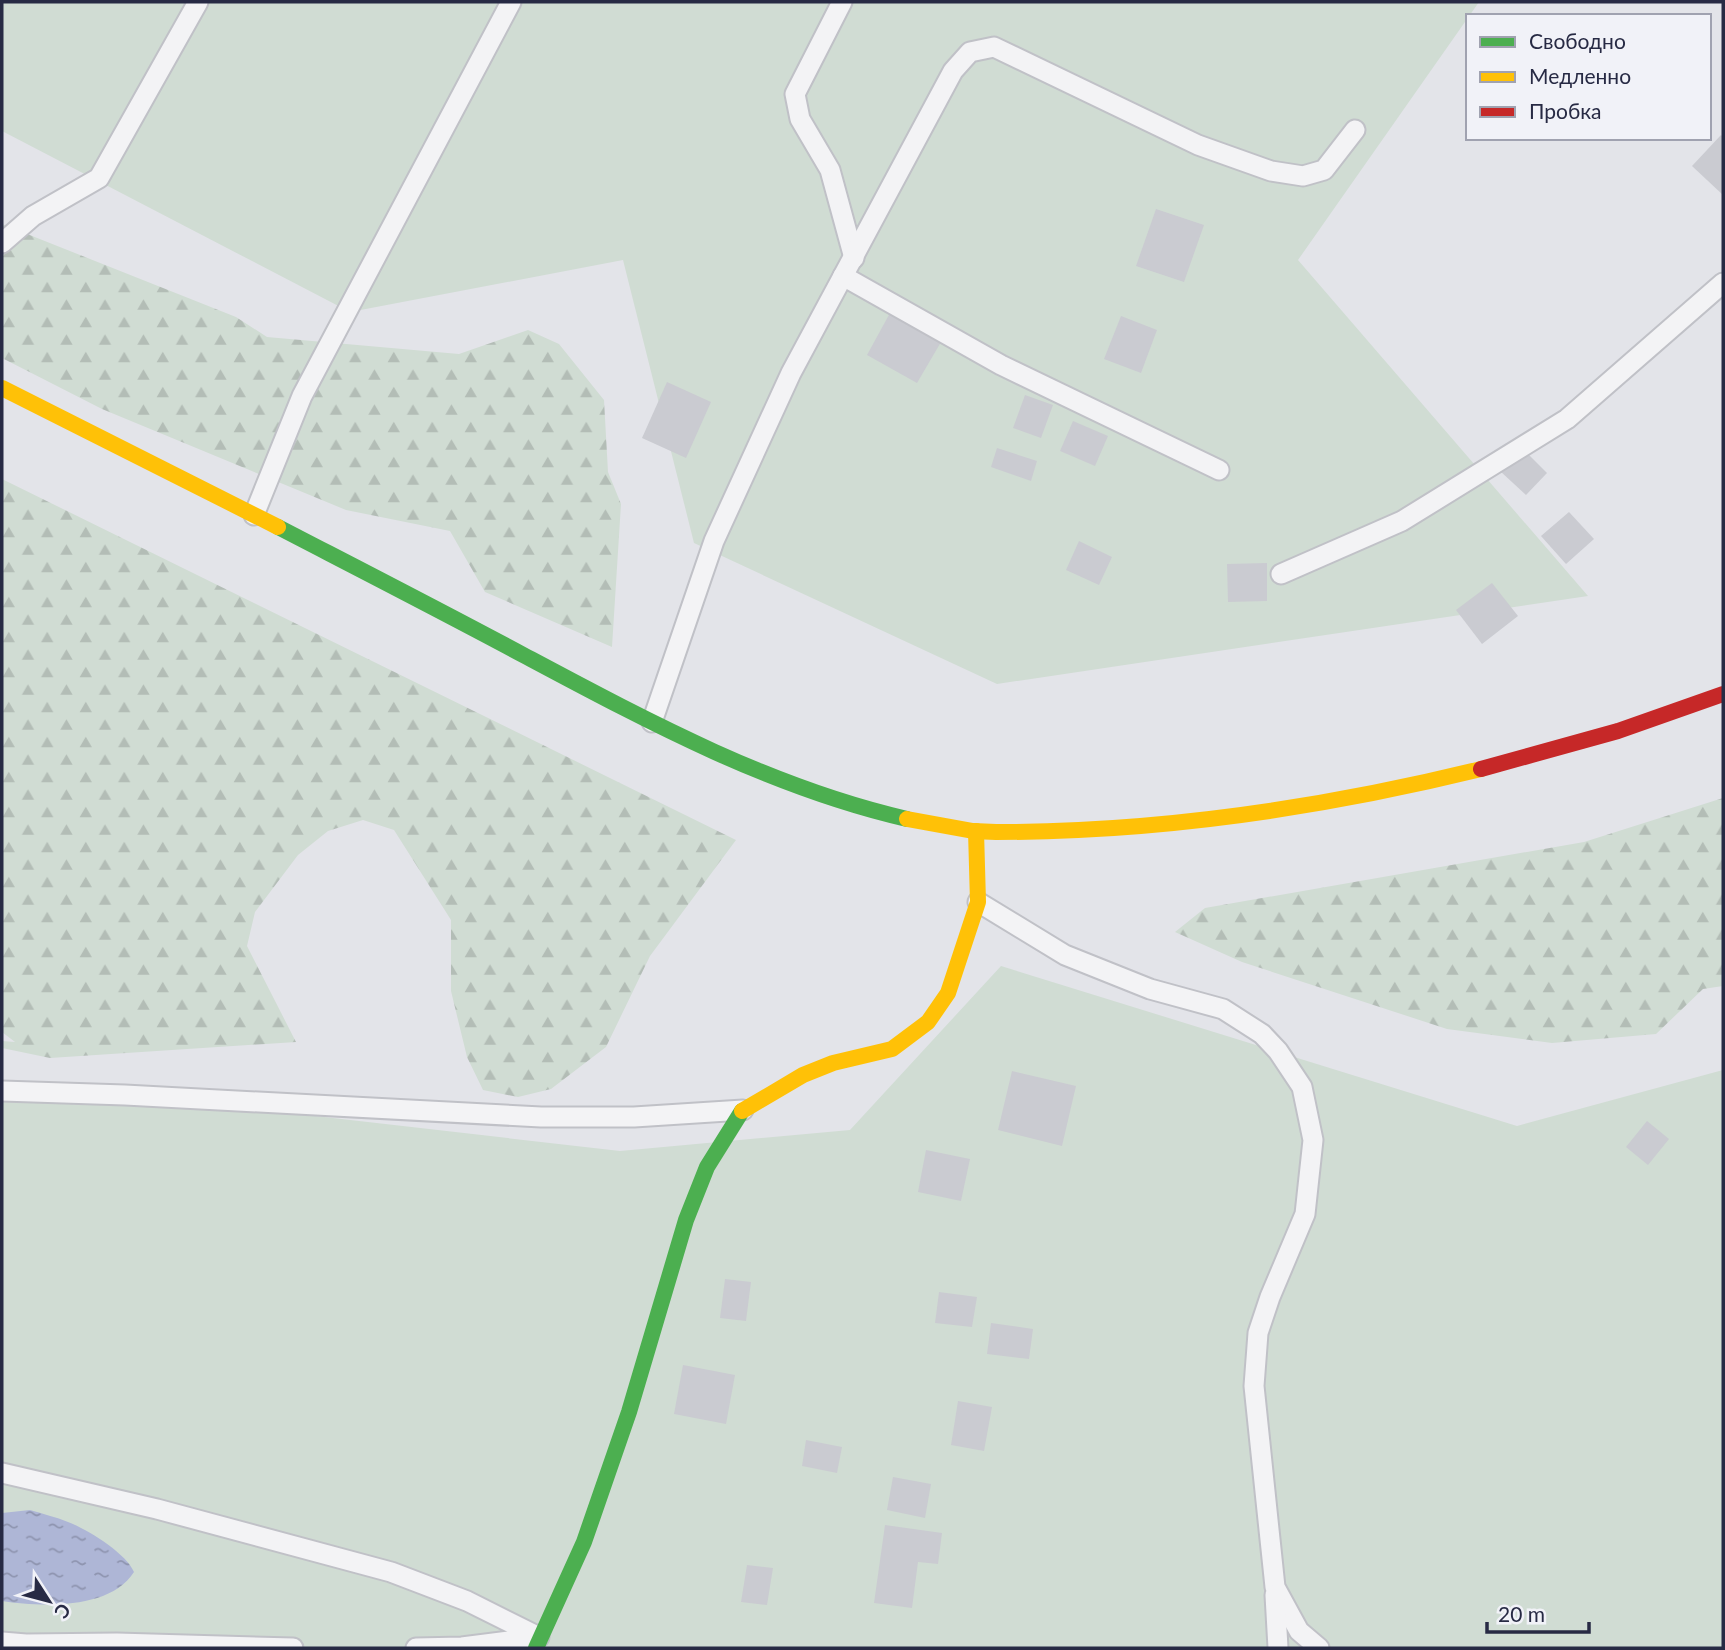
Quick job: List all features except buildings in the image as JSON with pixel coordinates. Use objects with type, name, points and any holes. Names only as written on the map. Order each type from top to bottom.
[{"type":"street","points":[[2,388],[254,515],[652,722],[782,782],[886,814],[976,831],[1115,830],[1220,820],[1369,795],[1520,761],[1646,723],[1723,694]]},
{"type":"street","points":[[538,1643],[584,1542],[629,1412],[685,1220],[707,1167],[743,1110],[803,1075],[832,1062],[892,1049],[928,1022],[948,993],[978,902],[976,831]]},
{"type":"lane","points":[[2,243],[33,216],[99,178],[198,2]]},
{"type":"lane","points":[[254,515],[302,396],[511,2]]},
{"type":"lane","points":[[842,2],[795,94],[800,119],[830,170],[854,258]]},
{"type":"lane","points":[[652,722],[714,541],[791,373],[953,71],[970,52],[994,47],[1198,145],[1271,171],[1303,176],[1324,170],[1355,130]]},
{"type":"lane","points":[[843,276],[1001,365],[1219,470]]},
{"type":"lane","points":[[1281,574],[1402,521],[1567,419],[1723,283]]},
{"type":"lane","points":[[978,902],[1065,955],[1150,989],[1223,1009],[1262,1034],[1278,1051],[1303,1087],[1313,1140],[1305,1214],[1258,1333],[1254,1386],[1275,1587],[1278,1648]]},
{"type":"lane","points":[[2,1091],[125,1095],[541,1118],[634,1117],[743,1110]]},
{"type":"lane","points":[[2,1473],[158,1509],[391,1572],[467,1601],[538,1643]]},
{"type":"lane","points":[[1275,1587],[1298,1631],[1319,1648]]},
{"type":"lane","points":[[2,1642],[293,1648]]},
{"type":"lane","points":[[416,1648],[538,1643]]},
{"type":"green space","points":[[2,2],[1479,2],[1471,14],[1466,14],[1466,21],[1298,260],[1588,596],[997,684],[694,543],[623,260],[350,312],[2,131]]},
{"type":"green space","points":[[2,224],[236,317],[267,337],[459,354],[528,330],[559,344],[604,400],[608,472],[621,504],[612,647],[485,592],[450,531],[346,510],[102,409],[2,358]]},
{"type":"green space","points":[[2,479],[736,840],[650,956],[606,1047],[551,1089],[518,1097],[483,1090],[467,1057],[451,991],[451,920],[394,830],[363,820],[328,831],[298,855],[255,912],[247,946],[296,1042],[50,1058],[2,1048],[2,1041],[15,1042],[2,1032]]},
{"type":"green space","points":[[1723,798],[1723,986],[1703,989],[1656,1034],[1552,1043],[1447,1029],[1242,962],[1175,932],[1205,908],[1584,842]]},
{"type":"green space","points":[[1001,966],[1517,1126],[1723,1070],[1723,1648],[2,1648],[2,1080],[620,1151],[850,1130]]},
{"type":"water","points":[[30,1510],[85,1530],[115,1550],[134,1572],[123,1584],[109,1593],[74,1603],[2,1601],[2,1513]]},
{"type":"traffic: fast","points":[[278,527],[712,751],[808,790],[907,819]]},
{"type":"traffic: fast","points":[[536,1648],[584,1542],[629,1412],[686,1220],[707,1167],[742,1111]]},
{"type":"traffic: slow","points":[[2,388],[278,527]]},
{"type":"traffic: slow","points":[[907,819],[973,831],[996,832],[1119,828],[1301,806],[1481,769]]},
{"type":"traffic: slow","points":[[742,1111],[803,1075],[833,1063],[892,1049],[928,1022],[948,993],[978,902],[976,831]]},
{"type":"traffic: jam","points":[[1481,769],[1618,731],[1723,694]]}]
